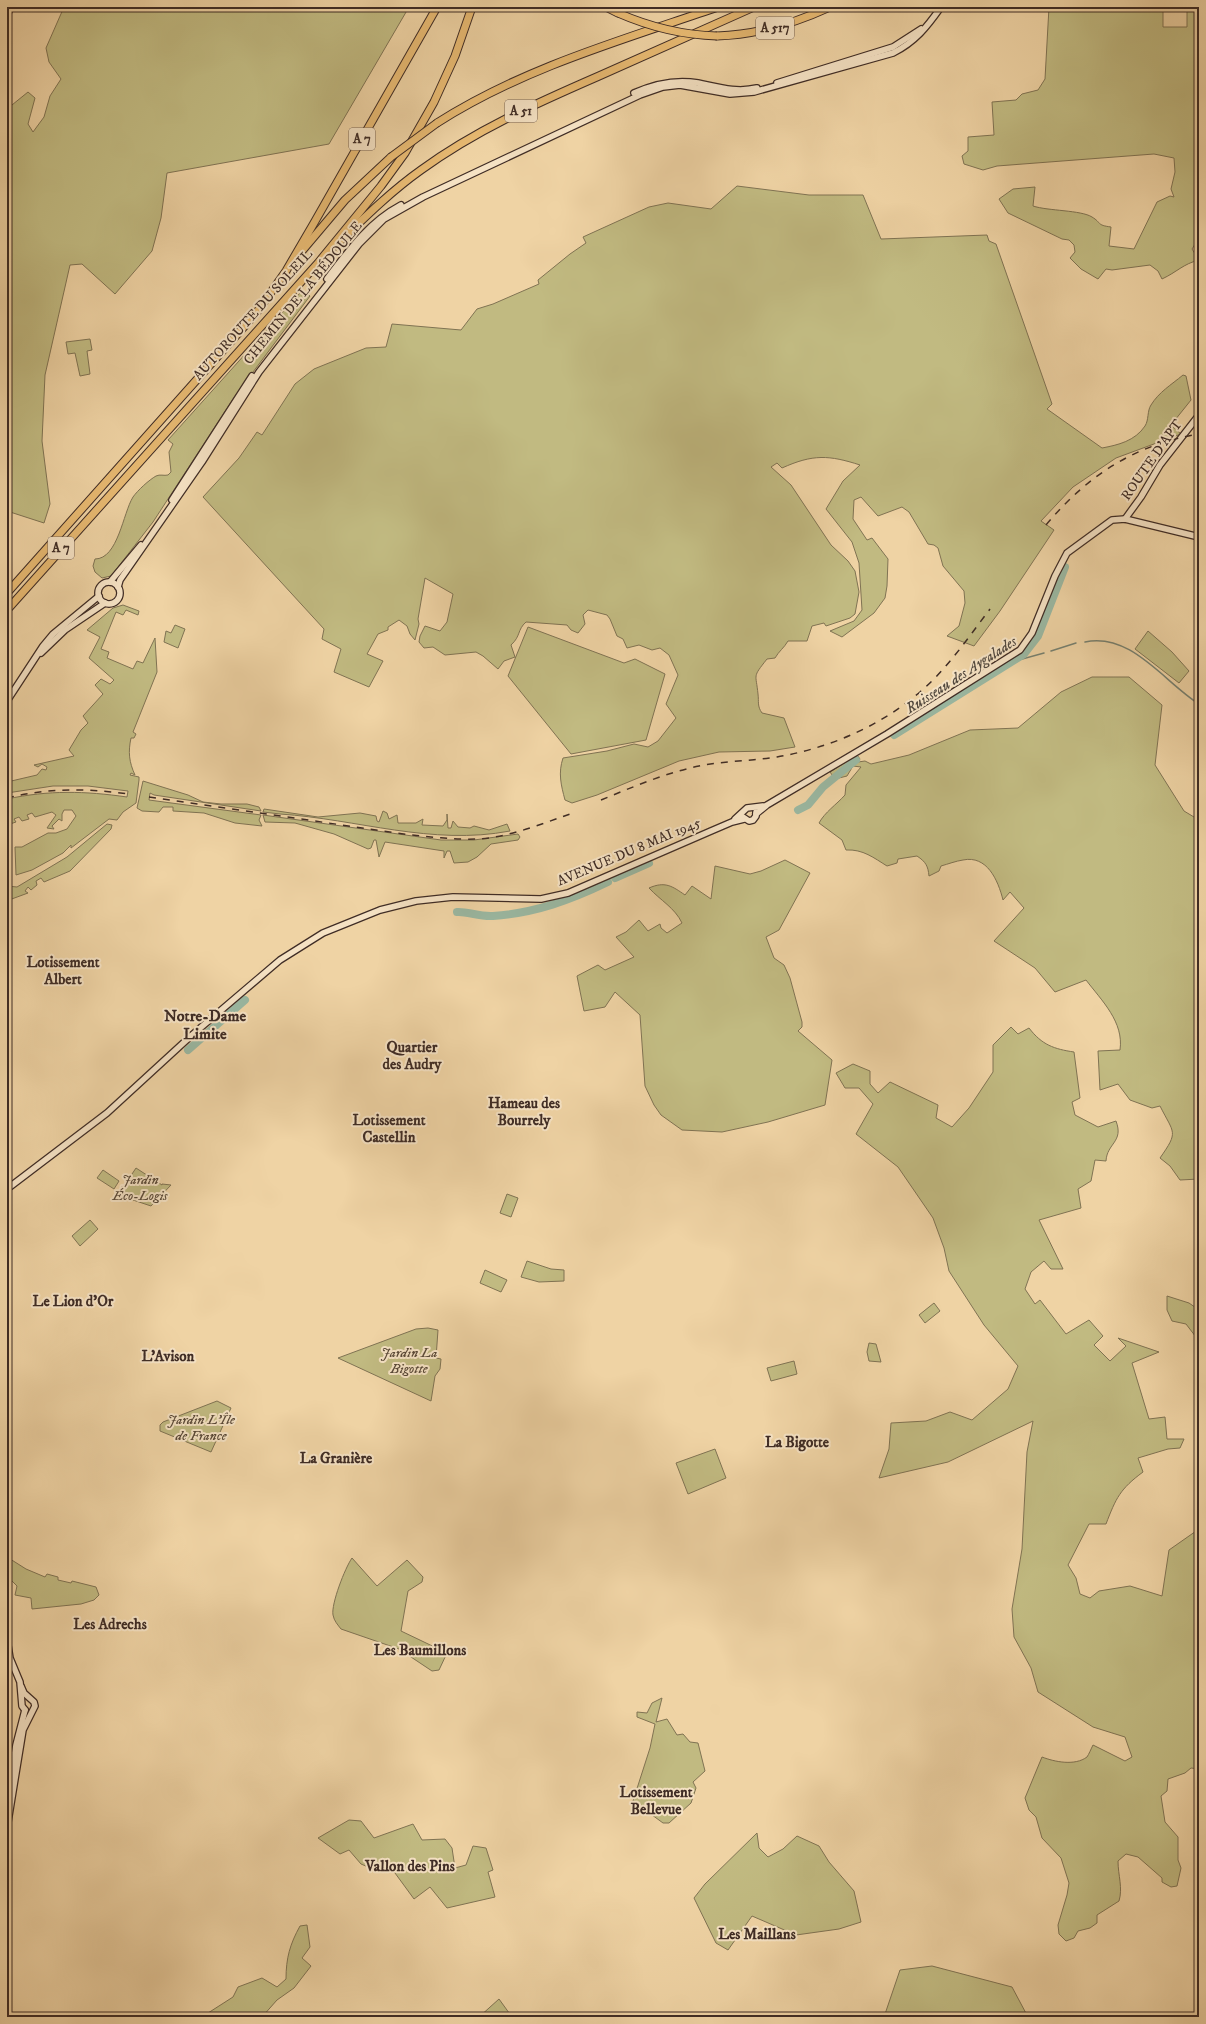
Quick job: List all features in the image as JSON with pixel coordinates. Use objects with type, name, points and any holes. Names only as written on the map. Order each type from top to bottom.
[{"type":"highway","name":"AUTOROUTE DU SOLEIL","points":[[7,593],[257,312],[286,271],[437,7]]},
{"type":"highway","name":"AUTOROUTE DU SOLEIL","points":[[7,610],[318,263],[381,186],[420,128],[449,71],[472,7]]},
{"type":"highway","name":"A 517","points":[[606,7],[637,21],[667,30],[717,36],[746,34],[773,28],[800,20],[830,7]]},
{"type":"highway","name":"A 51","points":[[286,271],[345,200],[391,157],[437,123],[484,95],[534,71],[718,7]]},
{"type":"highway","name":"A 51","points":[[318,263],[393,191],[435,160],[470,138],[532,105],[754,7]]},
{"type":"street","points":[[7,15],[11,7]]},
{"type":"street","name":"CHEMIN DE LA BÉDOULE","points":[[118,587],[120,580],[202,462],[259,372],[360,244],[384,219],[422,197],[640,94],[663,87],[680,85],[730,94],[746,94],[791,83],[893,53],[917,38],[941,7]]},
{"type":"street","name":"CHEMIN DE LA BÉDOULE","points":[[110,582],[143,543],[162,516],[256,370],[351,247],[365,232],[388,212],[428,191],[655,85],[682,82],[732,90],[753,89],[893,47],[918,32],[933,18]]},
{"type":"street","name":"ROUTE D'APT","points":[[1125,519],[1142,495],[1160,465],[1199,415]]},
{"type":"street","points":[[767,805],[747,808],[743,816],[749,821],[753,820],[756,814],[767,805],[898,727],[1020,650],[1032,633],[1055,576],[1067,553],[1075,545],[1112,520],[1125,519],[1199,537]]},
{"type":"street","points":[[7,701],[43,646],[53,634],[99,596],[101,586],[110,582],[118,587],[120,594],[116,601],[109,604],[105,603],[65,630],[36,658]]},
{"type":"street","points":[[99,596],[105,603]]},
{"type":"street","points":[[752,808],[756,814]]},
{"type":"street","name":"AVENUE DU 8 MAI 1945","points":[[7,1188],[107,1113],[192,1035],[280,960],[337,927],[397,905],[429,899],[453,897],[541,899],[563,895],[743,816]]},
{"type":"street","points":[[7,1639],[10,1658],[21,1686],[29,1699],[35,1704],[28,1710],[16,1745],[7,1801]]},
{"type":"street","points":[[7,1659],[17,1676]]},
{"type":"street","points":[[21,1686],[22,1706],[28,1710]]},
{"type":"street","points":[[23,1702],[29,1699]]},
{"type":"street","points":[[7,1828],[23,1730],[28,1710]]},
{"type":"green space","points":[[64,7],[409,7],[329,144],[167,173],[161,218],[152,251],[115,294],[82,264],[70,265],[45,375],[42,441],[50,504],[44,523],[7,511],[7,109],[28,92],[35,98],[28,124],[33,132],[44,117],[50,96],[61,79],[49,62],[46,48]]},
{"type":"green space","points":[[1049,7],[1163,7],[1163,27],[1187,27],[1187,7],[1199,7],[1199,238],[1192,249],[1199,260],[1162,279],[1158,271],[1150,265],[1112,270],[1106,269],[1098,279],[1081,269],[1070,258],[1075,252],[1074,245],[1069,240],[1062,239],[1008,213],[999,199],[1013,189],[1035,187],[1033,206],[1080,213],[1092,217],[1101,225],[1111,227],[1109,246],[1134,249],[1157,202],[1170,196],[1174,197],[1171,189],[1175,172],[1174,158],[1154,154],[997,166],[983,170],[964,164],[962,156],[968,151],[968,137],[994,135],[992,102],[1016,100],[1022,94],[1038,90],[1045,79]]},
{"type":"green space","points":[[737,186],[809,195],[863,195],[881,239],[987,235],[989,241],[996,244],[1052,404],[1047,409],[1102,448],[1126,442],[1141,431],[1146,424],[1150,407],[1154,400],[1183,375],[1186,376],[1191,400],[1171,425],[1181,434],[1116,458],[1073,487],[1041,521],[1054,530],[1000,611],[974,646],[947,636],[959,626],[965,603],[964,591],[943,566],[938,548],[934,545],[928,544],[909,512],[902,507],[878,516],[861,497],[854,500],[853,519],[867,540],[872,538],[888,559],[885,598],[874,613],[842,637],[830,631],[854,621],[862,610],[859,563],[852,542],[826,509],[843,481],[860,465],[830,458],[812,458],[793,463],[782,468],[777,463],[771,467],[791,485],[831,545],[848,561],[855,571],[859,592],[855,614],[850,618],[826,626],[824,623],[812,626],[807,641],[788,641],[775,658],[767,659],[757,673],[756,679],[760,711],[762,713],[784,718],[795,747],[770,751],[719,752],[679,761],[597,795],[572,803],[565,800],[562,789],[560,774],[563,758],[607,751],[634,744],[648,747],[658,741],[676,718],[666,704],[678,675],[669,655],[660,648],[652,650],[639,645],[627,648],[623,639],[617,636],[607,615],[588,610],[583,615],[585,624],[578,633],[571,630],[567,625],[526,622],[511,645],[515,657],[504,661],[498,669],[476,652],[445,655],[433,647],[424,648],[419,642],[425,626],[440,631],[447,622],[453,594],[425,578],[418,619],[419,624],[415,640],[410,634],[407,626],[399,620],[388,627],[388,630],[378,634],[367,654],[383,661],[369,687],[334,672],[341,649],[322,639],[324,629],[203,497],[239,458],[257,432],[262,435],[295,384],[314,369],[366,348],[386,347],[392,324],[461,330],[477,309],[493,304],[539,284],[538,280],[586,243],[583,237],[649,207],[668,203],[711,209]]},
{"type":"green space","points":[[305,292],[310,296],[235,396],[153,522],[111,576],[102,578],[95,572],[93,566],[95,559],[103,557],[109,552],[114,544],[133,497],[141,488],[156,476],[168,475],[171,472],[169,452],[173,444],[168,440],[300,293]]},
{"type":"green space","points":[[90,339],[92,350],[87,351],[90,374],[80,376],[75,353],[68,354],[66,342]]},
{"type":"green space","points":[[123,605],[139,611],[138,615],[126,610],[123,615],[116,612],[101,649],[109,652],[107,658],[133,669],[137,661],[143,663],[155,638],[157,672],[133,732],[136,734],[134,738],[131,738],[130,743],[129,752],[131,766],[135,775],[131,773],[130,775],[139,777],[136,803],[123,812],[117,820],[109,819],[71,848],[71,845],[63,853],[32,870],[16,875],[15,847],[22,847],[48,833],[56,833],[67,829],[76,816],[72,810],[64,810],[62,814],[62,821],[59,819],[52,826],[54,829],[47,828],[56,815],[52,812],[35,817],[32,813],[27,815],[29,819],[22,821],[19,817],[14,819],[16,822],[7,825],[7,799],[38,794],[67,792],[127,797],[128,791],[88,786],[53,786],[7,793],[7,782],[37,775],[42,769],[46,770],[47,767],[42,764],[38,767],[34,765],[74,756],[69,750],[81,730],[88,723],[83,716],[103,694],[95,685],[101,679],[110,684],[114,680],[89,658],[100,637],[87,630],[113,608]]},
{"type":"green space","points":[[175,625],[185,629],[178,648],[164,642],[166,631],[171,633]]},
{"type":"green space","points":[[528,627],[624,663],[635,659],[665,674],[646,740],[571,754],[508,676]]},
{"type":"green space","points":[[1148,631],[1172,652],[1189,671],[1179,683],[1135,649]]},
{"type":"green space","points":[[1092,677],[1129,677],[1162,705],[1155,765],[1184,811],[1199,820],[1199,1179],[1180,1180],[1170,1166],[1160,1158],[1170,1142],[1172,1132],[1160,1106],[1152,1108],[1130,1100],[1118,1084],[1100,1090],[1098,1051],[1120,1050],[1119,1030],[1105,1004],[1086,980],[1055,992],[1035,968],[994,941],[1024,908],[1010,892],[1003,900],[994,877],[985,865],[979,861],[971,859],[960,860],[941,866],[939,871],[929,876],[926,864],[917,856],[898,859],[897,863],[887,866],[873,857],[858,851],[846,850],[842,840],[819,823],[827,812],[845,795],[846,785],[861,767],[853,766],[847,776],[835,779],[830,772],[857,755],[860,759],[858,762],[865,761],[871,764],[909,755],[970,730],[1018,728],[1061,692]]},
{"type":"green space","points":[[143,781],[188,795],[203,802],[247,804],[259,807],[261,811],[154,795],[150,793],[149,800],[261,815],[259,820],[262,826],[235,823],[204,813],[173,811],[173,807],[163,807],[159,812],[142,811],[137,808]]},
{"type":"green space","points":[[264,809],[318,817],[360,813],[376,816],[377,821],[379,822],[383,811],[387,813],[389,819],[397,815],[398,823],[416,823],[423,819],[422,825],[443,826],[447,820],[447,814],[448,828],[451,828],[453,821],[458,827],[470,828],[474,826],[489,830],[507,824],[510,831],[481,835],[423,834],[309,817],[263,812]]},
{"type":"green space","points":[[263,815],[441,840],[474,840],[518,834],[520,837],[518,840],[491,844],[477,857],[468,862],[454,863],[450,851],[447,851],[444,858],[444,851],[385,842],[379,857],[376,840],[374,840],[371,848],[368,849],[334,834],[295,823],[265,822]]},
{"type":"green space","points":[[107,824],[112,825],[111,829],[70,871],[44,882],[41,878],[36,881],[37,885],[31,890],[28,887],[25,891],[28,893],[9,900],[7,898],[7,886],[17,887],[67,857]]},
{"type":"green space","points":[[785,860],[810,873],[779,930],[766,937],[774,958],[784,965],[790,978],[802,1022],[802,1027],[798,1031],[832,1060],[825,1105],[768,1122],[722,1132],[682,1130],[661,1115],[654,1105],[645,1086],[640,1015],[615,992],[605,1007],[584,1011],[577,976],[598,965],[605,970],[634,957],[616,937],[626,932],[639,920],[648,931],[660,924],[661,928],[667,933],[682,923],[671,908],[649,888],[664,885],[676,889],[685,895],[692,886],[711,899],[715,866],[750,874],[761,871]]},
{"type":"green space","points":[[1011,1027],[1018,1034],[1029,1028],[1044,1042],[1054,1048],[1074,1052],[1080,1098],[1072,1102],[1075,1115],[1098,1127],[1116,1121],[1118,1128],[1117,1138],[1109,1150],[1106,1161],[1095,1160],[1091,1181],[1078,1189],[1081,1208],[1039,1220],[1063,1269],[1051,1269],[1044,1261],[1031,1272],[1025,1289],[1035,1304],[1040,1300],[1066,1334],[1089,1320],[1103,1336],[1094,1345],[1110,1361],[1126,1346],[1118,1338],[1159,1352],[1132,1363],[1149,1419],[1165,1417],[1167,1439],[1184,1439],[1180,1448],[1168,1449],[1138,1458],[1143,1472],[1124,1489],[1116,1501],[1106,1524],[1089,1524],[1068,1565],[1076,1578],[1080,1594],[1090,1598],[1099,1591],[1130,1586],[1162,1596],[1169,1550],[1199,1529],[1199,1769],[1191,1768],[1185,1773],[1168,1779],[1167,1791],[1161,1796],[1165,1822],[1178,1837],[1178,1860],[1181,1868],[1177,1886],[1171,1887],[1162,1882],[1162,1878],[1138,1857],[1126,1854],[1118,1861],[1120,1886],[1119,1901],[1097,1915],[1097,1923],[1090,1928],[1078,1931],[1074,1938],[1066,1941],[1059,1934],[1058,1925],[1069,1883],[1061,1858],[1042,1838],[1036,1817],[1029,1810],[1025,1798],[1042,1757],[1059,1762],[1077,1762],[1087,1757],[1093,1745],[1125,1761],[1132,1757],[1125,1737],[1093,1727],[1038,1692],[1031,1668],[1014,1637],[1012,1609],[1022,1549],[1027,1452],[1033,1421],[948,1462],[879,1478],[889,1449],[891,1423],[926,1421],[950,1412],[972,1420],[1008,1389],[1018,1366],[984,1325],[949,1271],[944,1248],[933,1218],[898,1167],[856,1134],[873,1104],[859,1088],[845,1088],[836,1073],[853,1064],[870,1071],[870,1084],[878,1093],[890,1082],[938,1105],[936,1118],[952,1127],[969,1108],[993,1072],[993,1045]]},
{"type":"green space","name":"Jardin Éco-Logis","points":[[136,1168],[162,1185],[171,1185],[151,1206],[130,1199],[125,1193],[124,1186]]},
{"type":"green space","points":[[103,1170],[119,1181],[114,1189],[97,1178]]},
{"type":"green space","points":[[507,1194],[518,1198],[511,1217],[500,1213]]},
{"type":"green space","points":[[90,1220],[98,1229],[80,1246],[72,1236]]},
{"type":"green space","points":[[527,1261],[551,1269],[564,1270],[564,1281],[539,1282],[521,1277]]},
{"type":"green space","points":[[485,1270],[507,1280],[501,1292],[480,1283]]},
{"type":"green space","points":[[1167,1296],[1189,1303],[1199,1310],[1199,1341],[1186,1324],[1172,1321],[1167,1310]]},
{"type":"green space","points":[[934,1303],[940,1311],[925,1323],[919,1315]]},
{"type":"green space","name":"Jardin La Bigotte","points":[[428,1328],[438,1330],[436,1358],[441,1359],[440,1369],[435,1376],[431,1401],[338,1358],[416,1329]]},
{"type":"green space","points":[[869,1343],[876,1344],[881,1362],[869,1361],[867,1352]]},
{"type":"green space","points":[[794,1361],[797,1374],[771,1381],[767,1368]]},
{"type":"green space","name":"Jardin L'Île de France","points":[[217,1401],[231,1408],[211,1452],[160,1431],[160,1425],[163,1422]]},
{"type":"green space","points":[[715,1449],[726,1478],[688,1494],[676,1463]]},
{"type":"green space","points":[[7,1557],[26,1569],[45,1577],[47,1574],[58,1577],[58,1580],[71,1583],[72,1581],[96,1587],[99,1595],[94,1600],[81,1604],[32,1609],[31,1598],[15,1595],[17,1586],[7,1576]]},
{"type":"green space","points":[[352,1558],[377,1586],[407,1560],[423,1577],[422,1582],[408,1591],[401,1631],[447,1653],[439,1670],[432,1671],[399,1649],[341,1629],[335,1621],[333,1615],[334,1603],[342,1578]]},
{"type":"green space","points":[[662,1698],[656,1722],[667,1719],[677,1735],[683,1734],[690,1742],[698,1743],[705,1771],[693,1782],[696,1788],[691,1803],[669,1823],[663,1823],[633,1801],[650,1748],[655,1724],[637,1717],[637,1712],[647,1713],[652,1703]]},
{"type":"green space","points":[[349,1820],[361,1821],[374,1838],[413,1824],[422,1840],[445,1839],[452,1848],[455,1868],[466,1865],[473,1846],[486,1848],[493,1870],[488,1872],[495,1897],[447,1908],[430,1887],[414,1899],[384,1858],[378,1863],[380,1872],[361,1864],[349,1850],[340,1854],[318,1838]]},
{"type":"green space","points":[[757,1833],[759,1848],[768,1857],[783,1849],[797,1836],[819,1846],[829,1862],[854,1891],[861,1922],[839,1929],[796,1935],[752,1916],[728,1950],[716,1943],[694,1898],[705,1884]]},
{"type":"green space","points":[[307,1925],[310,1947],[302,1958],[311,1966],[294,1988],[277,2000],[262,2017],[254,2014],[251,2017],[192,2017],[208,2013],[233,1997],[238,1987],[262,1978],[277,1987],[286,1979],[291,1945],[300,1926]]},
{"type":"green space","points":[[932,1966],[1012,1987],[1028,2017],[884,2017],[900,1970]]},
{"type":"green space","points":[[499,1999],[512,2017],[479,2017]]},
{"type":"green space","points":[[840,2013],[848,2017],[722,2017],[722,2015]]},
{"type":"waterway","name":"Ruisseau des Aygalades","points":[[894,735],[1024,654],[1038,636],[1065,567]]},
{"type":"waterway","points":[[1085,642],[1102,641],[1117,644],[1132,651],[1199,704]]},
{"type":"waterway","points":[[1051,651],[1076,643]]},
{"type":"waterway","points":[[1015,661],[1044,653]]},
{"type":"waterway","name":"Ruisseau des Aygalades","points":[[798,810],[808,805],[823,787],[856,760]]},
{"type":"waterway","name":"Ruisseau des Aygalades","points":[[615,878],[649,863]]},
{"type":"waterway","name":"Ruisseau des Aygalades","points":[[457,912],[488,916],[523,912],[552,905],[608,882]]},
{"type":"waterway","name":"Ruisseau des Aygalades","points":[[188,1050],[245,1000]]},
{"type":"railway","points":[[1046,525],[1078,491],[1114,465],[1133,454],[1154,446],[1175,439],[1199,434]]},
{"type":"railway","points":[[601,800],[674,772],[708,764],[777,757],[796,753],[834,742],[870,726],[888,716],[930,683],[957,653],[990,609]]},
{"type":"railway","points":[[7,798],[37,792],[67,790],[128,794]]},
{"type":"railway","points":[[149,797],[411,835],[461,839],[478,839],[502,836],[525,830],[570,814]]},
{"type":"district","name":"Lotissement Albert","points":[[63,970]]},
{"type":"district","name":"Notre-Dame Limite","points":[[205,1025]]},
{"type":"district","name":"Quartier des Audry","points":[[412,1056]]},
{"type":"district","name":"Hameau des Bourrely","points":[[524,1112]]},
{"type":"district","name":"Lotissement Castellin","points":[[389,1128]]},
{"type":"district","name":"Le Lion d'Or","points":[[73,1301]]},
{"type":"district","name":"L'Avison","points":[[168,1356]]},
{"type":"district","name":"La Bigotte","points":[[797,1442]]},
{"type":"district","name":"La Granière","points":[[336,1458]]},
{"type":"district","name":"Les Adrechs","points":[[110,1624]]},
{"type":"district","name":"Les Baumillons","points":[[420,1650]]},
{"type":"district","name":"Lotissement Bellevue","points":[[656,1800]]},
{"type":"district","name":"Vallon des Pins","points":[[410,1866]]},
{"type":"district","name":"Les Maillans","points":[[757,1934]]}]
